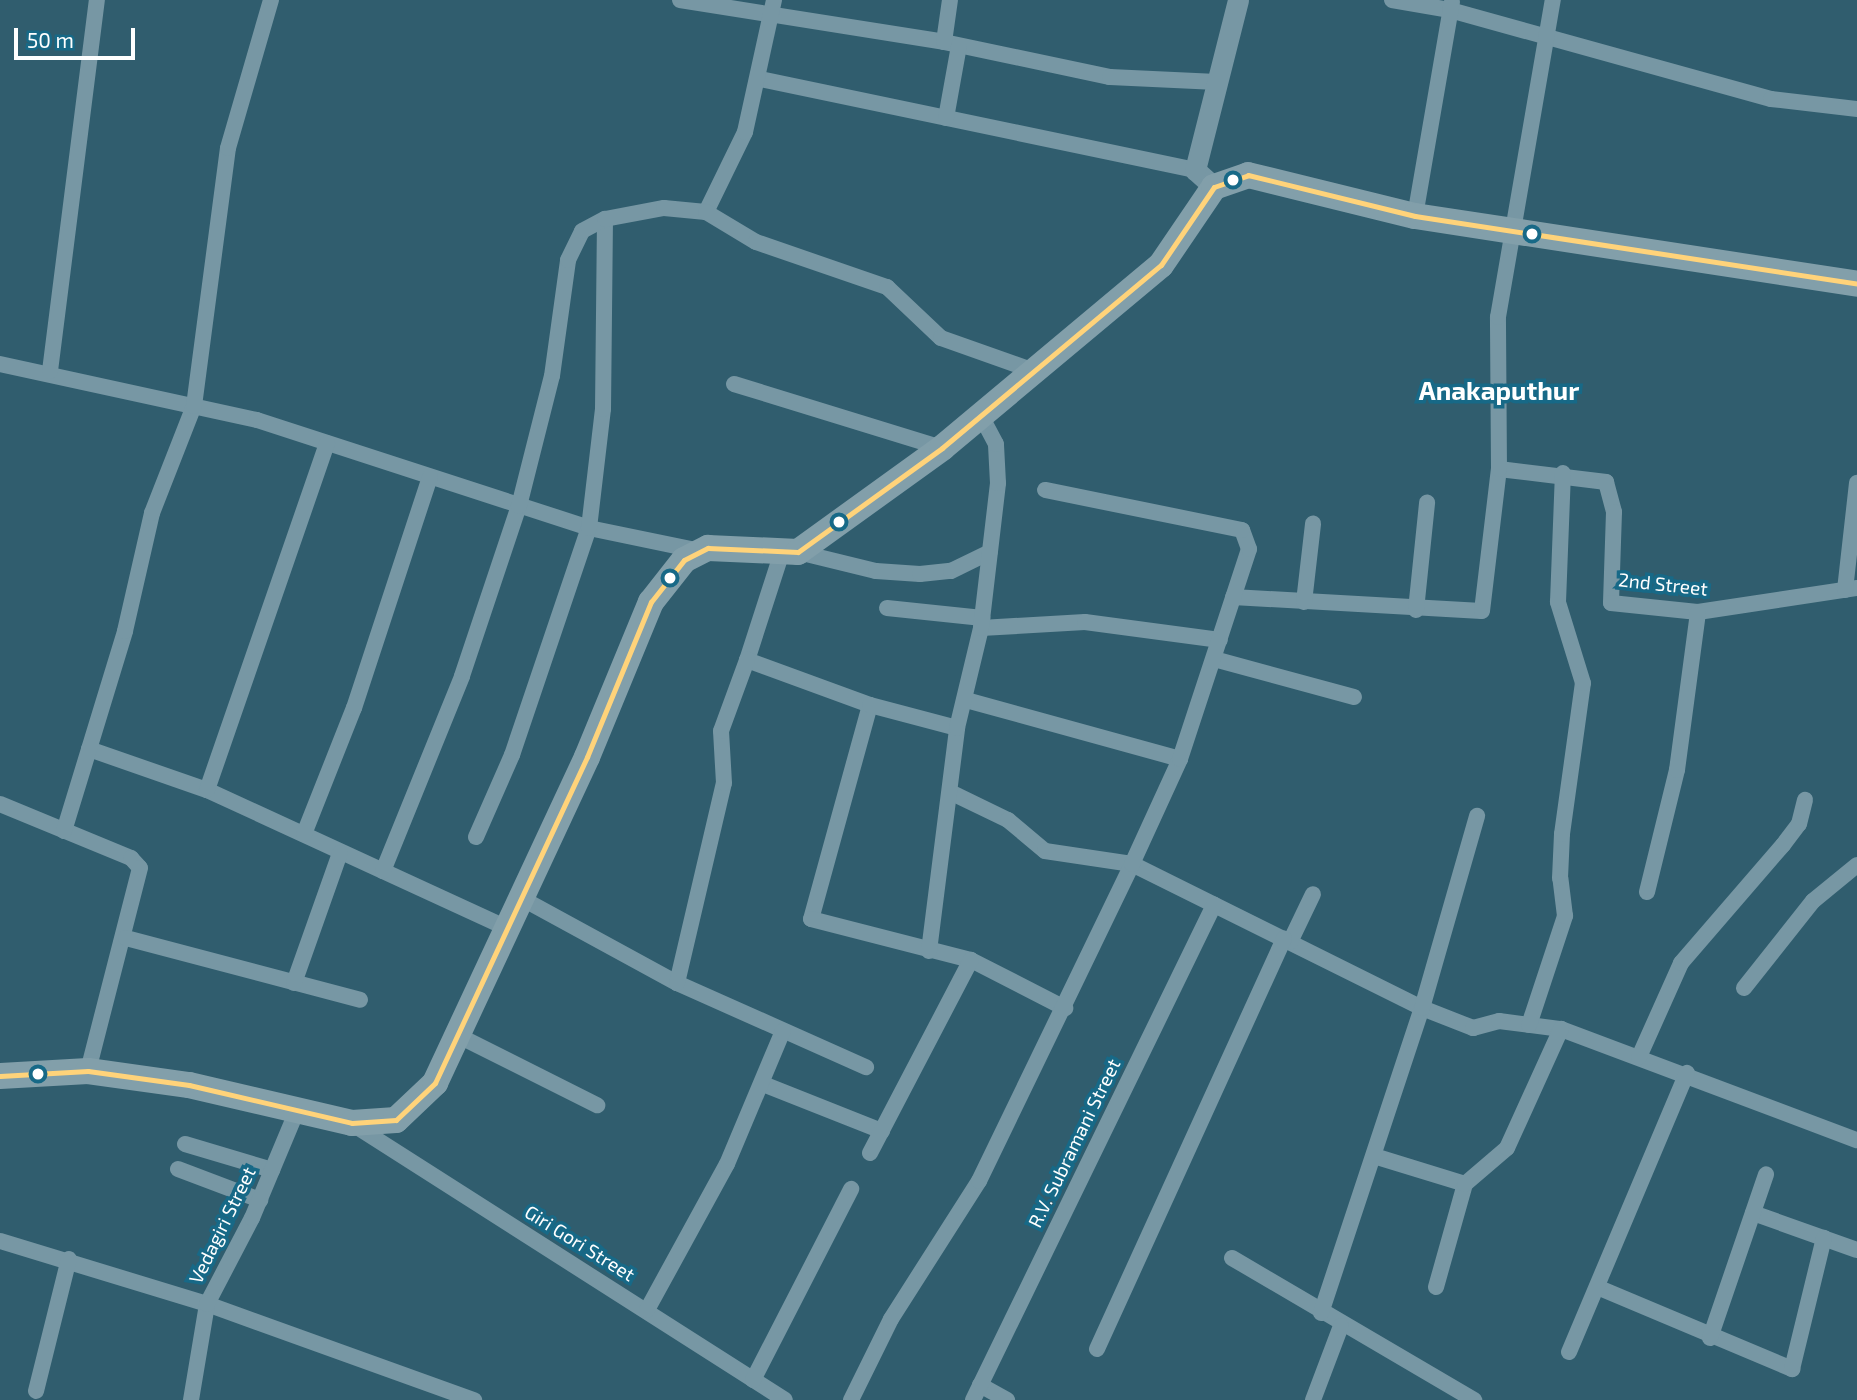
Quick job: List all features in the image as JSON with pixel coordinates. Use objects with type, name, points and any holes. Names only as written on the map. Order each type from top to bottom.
[{"type":"main road","points":[[0,1076],[88,1071],[189,1085],[296,1114],[352,1124],[396,1120],[435,1083],[587,757],[651,602],[695,550],[789,554],[943,448],[1161,265],[1205,179],[1248,176],[1415,216],[1857,284]]},
{"type":"street","points":[[50,372],[97,0]]},
{"type":"street","points":[[64,831],[125,631],[152,513],[194,406],[228,148],[271,0]]},
{"type":"street","points":[[680,0],[773,18],[951,44],[1110,77],[1217,82]]},
{"type":"street","points":[[706,212],[745,132],[760,79],[773,18],[774,0]]},
{"type":"street","points":[[946,118],[951,44],[950,0]]},
{"type":"street","points":[[760,79],[946,118],[1205,179],[1217,82],[1238,0]]},
{"type":"street","points":[[1392,0],[1451,5],[1547,36],[1771,99],[1857,109]]},
{"type":"street","points":[[1233,597],[1416,610],[1482,611],[1499,469],[1498,317],[1510,230],[1553,0]]},
{"type":"street","points":[[1415,216],[1451,5]]},
{"type":"street","points":[[383,871],[462,676],[519,506],[552,376],[573,241],[605,219],[664,208],[706,212],[756,242],[887,287],[941,338],[1034,371]]},
{"type":"street","points":[[476,837],[512,755],[589,528],[603,409],[605,219]]},
{"type":"street","points":[[0,364],[50,372],[194,406],[327,443],[589,528],[695,550]]},
{"type":"street","points":[[734,384],[943,448]]},
{"type":"street","points":[[929,951],[957,728],[966,700],[982,623],[998,483],[996,444],[981,416]]},
{"type":"street","points":[[207,790],[327,443]]},
{"type":"street","name":"2nd Street","points":[[1499,469],[1563,473],[1610,487],[1611,603],[1698,612],[1851,589]]},
{"type":"street","points":[[1529,1025],[1565,916],[1560,878],[1562,834],[1583,683],[1558,603],[1563,473]]},
{"type":"street","points":[[304,834],[355,708],[430,477]]},
{"type":"street","points":[[1851,589],[1857,483]]},
{"type":"street","points":[[851,1400],[891,1319],[979,1181],[1065,1008],[1180,759],[1251,542],[1242,530],[1045,490]]},
{"type":"street","points":[[1416,610],[1427,503]]},
{"type":"street","points":[[1304,602],[1313,524]]},
{"type":"street","points":[[677,983],[724,783],[721,731],[789,554],[876,571],[919,574],[951,571],[990,552]]},
{"type":"street","points":[[887,608],[982,623],[1085,622],[1220,640]]},
{"type":"street","points":[[1647,892],[1676,770],[1698,612]]},
{"type":"street","points":[[1214,659],[1354,697]]},
{"type":"street","points":[[747,660],[870,705],[957,728]]},
{"type":"street","points":[[966,700],[1180,759]]},
{"type":"street","points":[[870,705],[811,919],[971,960],[1065,1008]]},
{"type":"street","points":[[89,749],[207,790],[507,928]]},
{"type":"street","points":[[950,792],[1008,820],[1045,851],[1132,864],[1422,1008],[1473,1028],[1499,1021],[1561,1029],[1687,1073],[1857,1139]]},
{"type":"street","points":[[1639,1057],[1681,963],[1799,824],[1805,800]]},
{"type":"street","points":[[0,804],[131,858],[140,868],[126,938],[88,1071]]},
{"type":"street","points":[[1321,1313],[1422,1008],[1478,817]]},
{"type":"street","points":[[294,983],[341,853]]},
{"type":"street","points":[[1744,988],[1813,901],[1857,865]]},
{"type":"street","points":[[1097,1349],[1287,941],[1313,894]]},
{"type":"street","points":[[520,898],[677,983],[866,1067]]},
{"type":"street","name":"R.V. Subramani Street","points":[[973,1400],[1214,905]]},
{"type":"street","points":[[126,938],[360,1000]]},
{"type":"street","points":[[870,1153],[971,960]]},
{"type":"street","points":[[1436,1287],[1465,1184],[1507,1148],[1561,1029]]},
{"type":"street","points":[[648,1310],[763,1084],[783,1031]]},
{"type":"street","points":[[457,1035],[597,1105]]},
{"type":"street","points":[[1569,1352],[1687,1073]]},
{"type":"street","points":[[763,1084],[881,1131]]},
{"type":"street","name":"Vedagiri Street","points":[[191,1400],[206,1304],[260,1200],[296,1114]]},
{"type":"street","name":"Giri Gori Street","points":[[352,1124],[648,1310],[785,1400]]},
{"type":"street","points":[[186,1144],[272,1170]]},
{"type":"street","points":[[1374,1156],[1465,1184]]},
{"type":"street","points":[[178,1169],[260,1200]]},
{"type":"street","points":[[1710,1338],[1766,1174]]},
{"type":"street","points":[[753,1380],[851,1189]]},
{"type":"street","points":[[1753,1213],[1857,1250]]},
{"type":"street","points":[[1597,1287],[1710,1338],[1792,1369],[1824,1238]]},
{"type":"street","points":[[0,1241],[69,1259],[206,1304],[437,1393],[474,1400]]},
{"type":"street","points":[[1232,1258],[1342,1326],[1474,1400]]},
{"type":"street","points":[[36,1391],[69,1259]]},
{"type":"street","points":[[1313,1400],[1342,1326]]},
{"type":"street","points":[[980,1385],[1007,1400]]},
{"type":"transit line","points":[[0,1076],[88,1071],[189,1085],[352,1123],[396,1120],[435,1083],[587,757],[651,602],[684,560],[708,548],[798,552],[942,448],[1161,265],[1214,187],[1248,175],[1415,216],[1857,284]]},
{"type":"district","name":"Anakaputhur","points":[[1499,390]]}]
